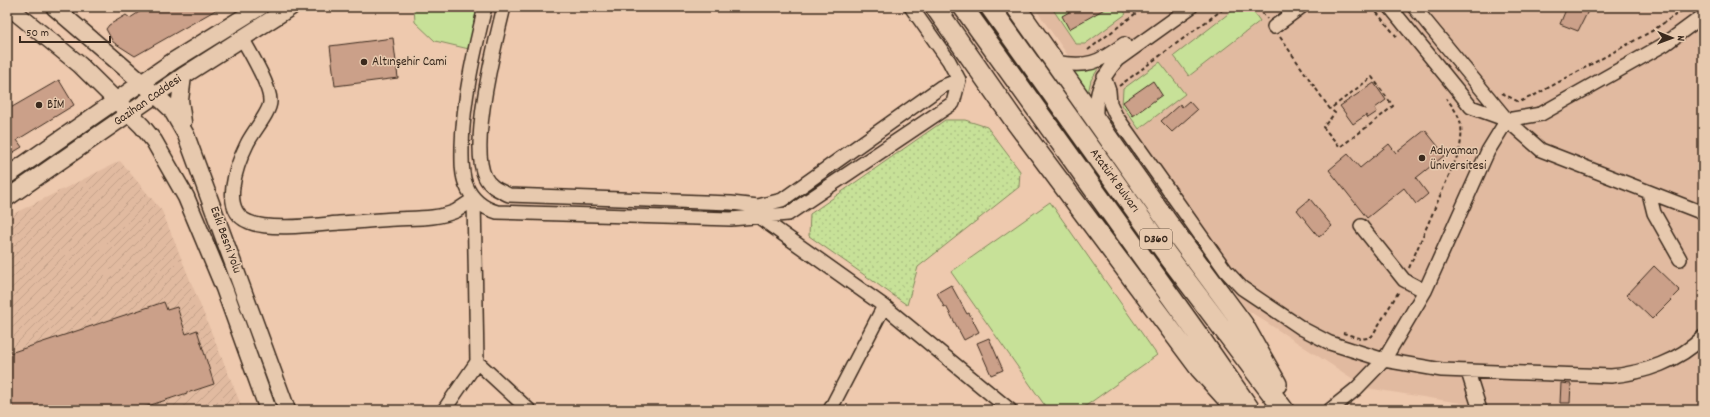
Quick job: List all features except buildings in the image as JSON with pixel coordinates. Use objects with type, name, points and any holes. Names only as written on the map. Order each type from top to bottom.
[{"type":"highway","points":[[935,7],[1014,120],[1195,362],[1237,410]]},
{"type":"highway","name":"Atatürk Bulvarı","points":[[963,7],[1199,336],[1250,410]]},
{"type":"highway","name":"Atatürk Bulvarı","points":[[990,7],[1163,250],[1284,410]]},
{"type":"highway","points":[[1016,7],[1169,224],[1243,324],[1292,410]]},
{"type":"main road","name":"Eski Besni Yolu","points":[[54,7],[172,109],[186,135],[287,410]]},
{"type":"main road","name":"Gazihan Caddesi","points":[[7,176],[173,61],[260,7]]},
{"type":"main road","name":"Gazihan Caddesi","points":[[7,198],[183,76],[291,7]]},
{"type":"main road","name":"Eski Besni Yolu","points":[[10,12],[80,64],[130,113],[154,141],[186,197],[224,288],[268,410]]},
{"type":"main road","points":[[183,76],[180,105],[186,135]]},
{"type":"street","points":[[485,7],[469,78],[462,135],[461,164],[465,185],[474,199],[486,209],[497,212],[731,219],[758,211],[782,200],[941,87],[959,80]]},
{"type":"street","points":[[504,7],[487,79],[481,135],[481,161],[485,177],[494,188],[509,194],[731,203],[758,211],[788,214],[952,103],[959,80],[949,61],[911,7]]},
{"type":"street","points":[[1055,62],[1088,64],[1107,57],[1176,7]]},
{"type":"street","points":[[1096,119],[1095,103],[1098,90],[1104,77],[1117,60],[1191,7]]},
{"type":"street","points":[[1274,27],[1301,7]]},
{"type":"street","points":[[1390,7],[1471,107],[1507,120],[1541,114],[1665,44],[1703,16]]},
{"type":"street","points":[[1414,7],[1507,120],[1541,150],[1703,213]]},
{"type":"street","points":[[242,38],[265,82],[270,102],[268,111],[246,144],[237,169],[231,196],[234,208],[240,217],[248,222],[261,226],[304,226],[429,218],[455,211],[474,199]]},
{"type":"street","points":[[1104,77],[1109,91],[1110,103],[1116,116],[1226,271],[1242,288],[1303,329],[1324,340],[1384,360],[1442,370],[1604,376],[1627,374],[1650,368],[1686,351],[1703,337]]},
{"type":"street","points":[[1331,409],[1356,389],[1384,360],[1425,291],[1488,150],[1507,120]]},
{"type":"street","points":[[1649,193],[1654,213],[1680,259]]},
{"type":"street","points":[[444,410],[478,362],[474,199]]},
{"type":"street","points":[[758,211],[884,306],[1010,410]]},
{"type":"street","points":[[1361,226],[1404,280],[1425,291]]},
{"type":"street","points":[[830,410],[884,306]]},
{"type":"street","points":[[478,362],[529,410]]},
{"type":"street","points":[[1468,372],[1480,410]]},
{"type":"path","points":[[1087,50],[1144,7]]},
{"type":"path","points":[[1109,91],[1119,86],[1226,7]]},
{"type":"path","points":[[1258,7],[1274,27],[1330,109],[1335,113],[1323,127],[1340,148],[1393,106],[1372,77],[1330,109]]},
{"type":"path","points":[[1372,7],[1401,43]]},
{"type":"path","points":[[1500,92],[1519,102],[1537,94],[1652,32],[1687,7]]},
{"type":"path","points":[[1408,269],[1459,152],[1462,134],[1460,118],[1443,94]]},
{"type":"path","points":[[1324,340],[1335,330],[1363,339],[1369,338],[1372,336],[1399,291]]},
{"type":"shaded area","name":"Adıyaman Üniversitesi","points":[[1034,7],[1703,7],[1703,410],[1504,410],[1367,388],[1246,309]]},
{"type":"shaded area","points":[[120,161],[162,211],[243,410],[7,410],[7,217]]},
{"type":"green space","points":[[414,7],[477,7],[469,49],[435,41],[415,22]]},
{"type":"green space","points":[[1121,7],[1126,14],[1085,44],[1076,44],[1052,8]]},
{"type":"green space","points":[[1237,7],[1250,7],[1260,21],[1189,76],[1174,56]]},
{"type":"green space","points":[[1160,62],[1185,94],[1139,129],[1122,105],[1123,89]]},
{"type":"green space","points":[[1100,66],[1091,80],[1087,97],[1068,70],[1086,71]]},
{"type":"green space","points":[[945,120],[965,120],[987,127],[1020,171],[1019,187],[918,267],[907,305],[809,236],[810,214]]},
{"type":"green space","points":[[1050,202],[1157,355],[1080,410],[1048,410],[951,272]]},
{"type":"place","name":"Altınşehir Cami","points":[[364,62]]},
{"type":"place","name":"BİM","points":[[39,105]]},
{"type":"place","name":"Adıyaman Üniversitesi","points":[[1422,158]]}]
